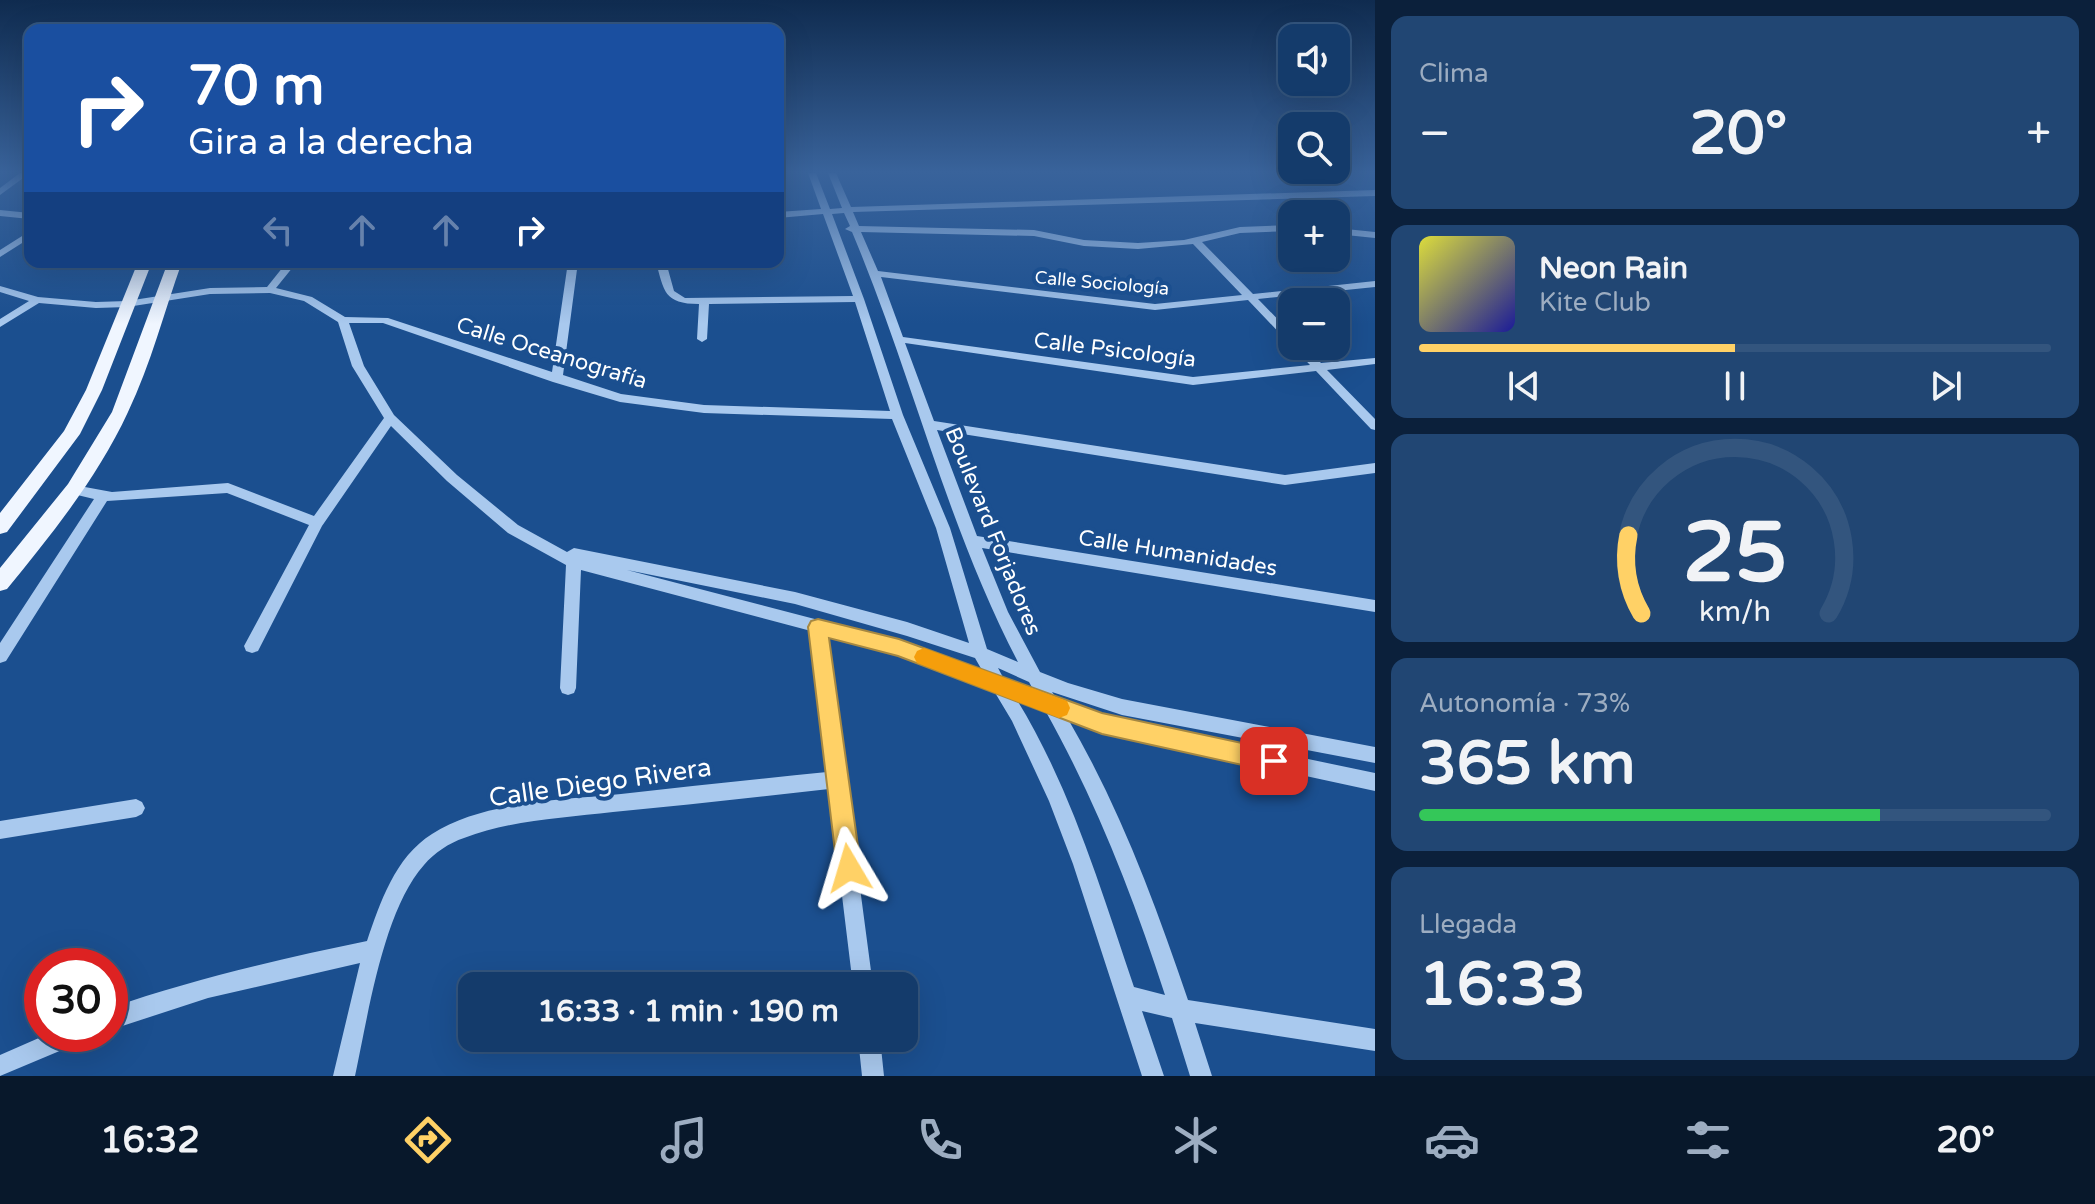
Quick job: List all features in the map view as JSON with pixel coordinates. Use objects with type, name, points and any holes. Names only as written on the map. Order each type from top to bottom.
[{"type":"main road","points":[[0,527],[71,434],[94,390],[142,268]]},
{"type":"main road","points":[[0,583],[74,490],[131,386],[173,268]]},
{"type":"street","name":"Boulevard Forjadores","points":[[830,223],[897,415],[943,528],[980,653],[1000,685],[1062,811],[1153,1076]]},
{"type":"street","name":"Boulevard Forjadores","points":[[853,223],[1005,622],[1053,705],[1099,798],[1155,935],[1201,1076]]},
{"type":"street","points":[[833,229],[1034,233],[1084,243],[1158,245],[1240,230],[1278,229]]},
{"type":"street","points":[[1350,232],[1375,235]]},
{"type":"street","points":[[0,254],[24,238]]},
{"type":"street","points":[[1195,240],[1278,326]]},
{"type":"street","points":[[270,290],[287,268]]},
{"type":"street","points":[[557,379],[572,268]]},
{"type":"street","points":[[663,268],[673,297],[704,303],[859,299]]},
{"type":"street","name":"Calle Sociología","points":[[874,273],[1155,307],[1375,284]]},
{"type":"street","points":[[0,289],[37,300],[127,304],[210,291],[270,290],[317,302],[343,320],[358,366],[390,418],[471,495],[542,547],[899,648],[1102,724],[1375,782]]},
{"type":"street","points":[[0,324],[37,300]]},
{"type":"street","points":[[702,339],[704,303]]},
{"type":"street","name":"Calle Oceanografía","points":[[343,320],[384,320],[557,379],[620,398],[659,405],[776,413],[897,415]]},
{"type":"street","name":"Calle Psicología","points":[[897,339],[1193,381],[1375,361]]},
{"type":"street","points":[[1311,360],[1375,426]]},
{"type":"street","points":[[252,646],[317,523],[390,418]]},
{"type":"street","points":[[927,424],[1275,479],[1306,479],[1375,468]]},
{"type":"street","points":[[74,490],[103,496],[228,488],[317,523]]},
{"type":"street","points":[[0,656],[103,496]]},
{"type":"street","name":"Calle Humanidades","points":[[973,541],[1375,606]]},
{"type":"street","points":[[573,558],[795,598],[980,653],[1065,690],[1122,707],[1375,755]]},
{"type":"street","points":[[568,688],[573,558]]},
{"type":"street","points":[[818,627],[861,972]]},
{"type":"street","name":"Calle Diego Rivera","points":[[344,1076],[375,950],[398,886],[415,859],[437,841],[495,819],[543,811],[839,779]]},
{"type":"street","points":[[0,830],[136,808]]},
{"type":"street","points":[[128,1012],[250,974],[375,950]]},
{"type":"street","points":[[1127,996],[1181,1010],[1375,1040]]},
{"type":"street","points":[[0,1066],[32,1052]]},
{"type":"street","points":[[870,1052],[873,1076]]},
{"type":"slow traffic","points":[[924,657],[1059,708]]},
{"type":"route","points":[[849,868],[818,627],[899,648],[1102,724],[1274,761]]}]
